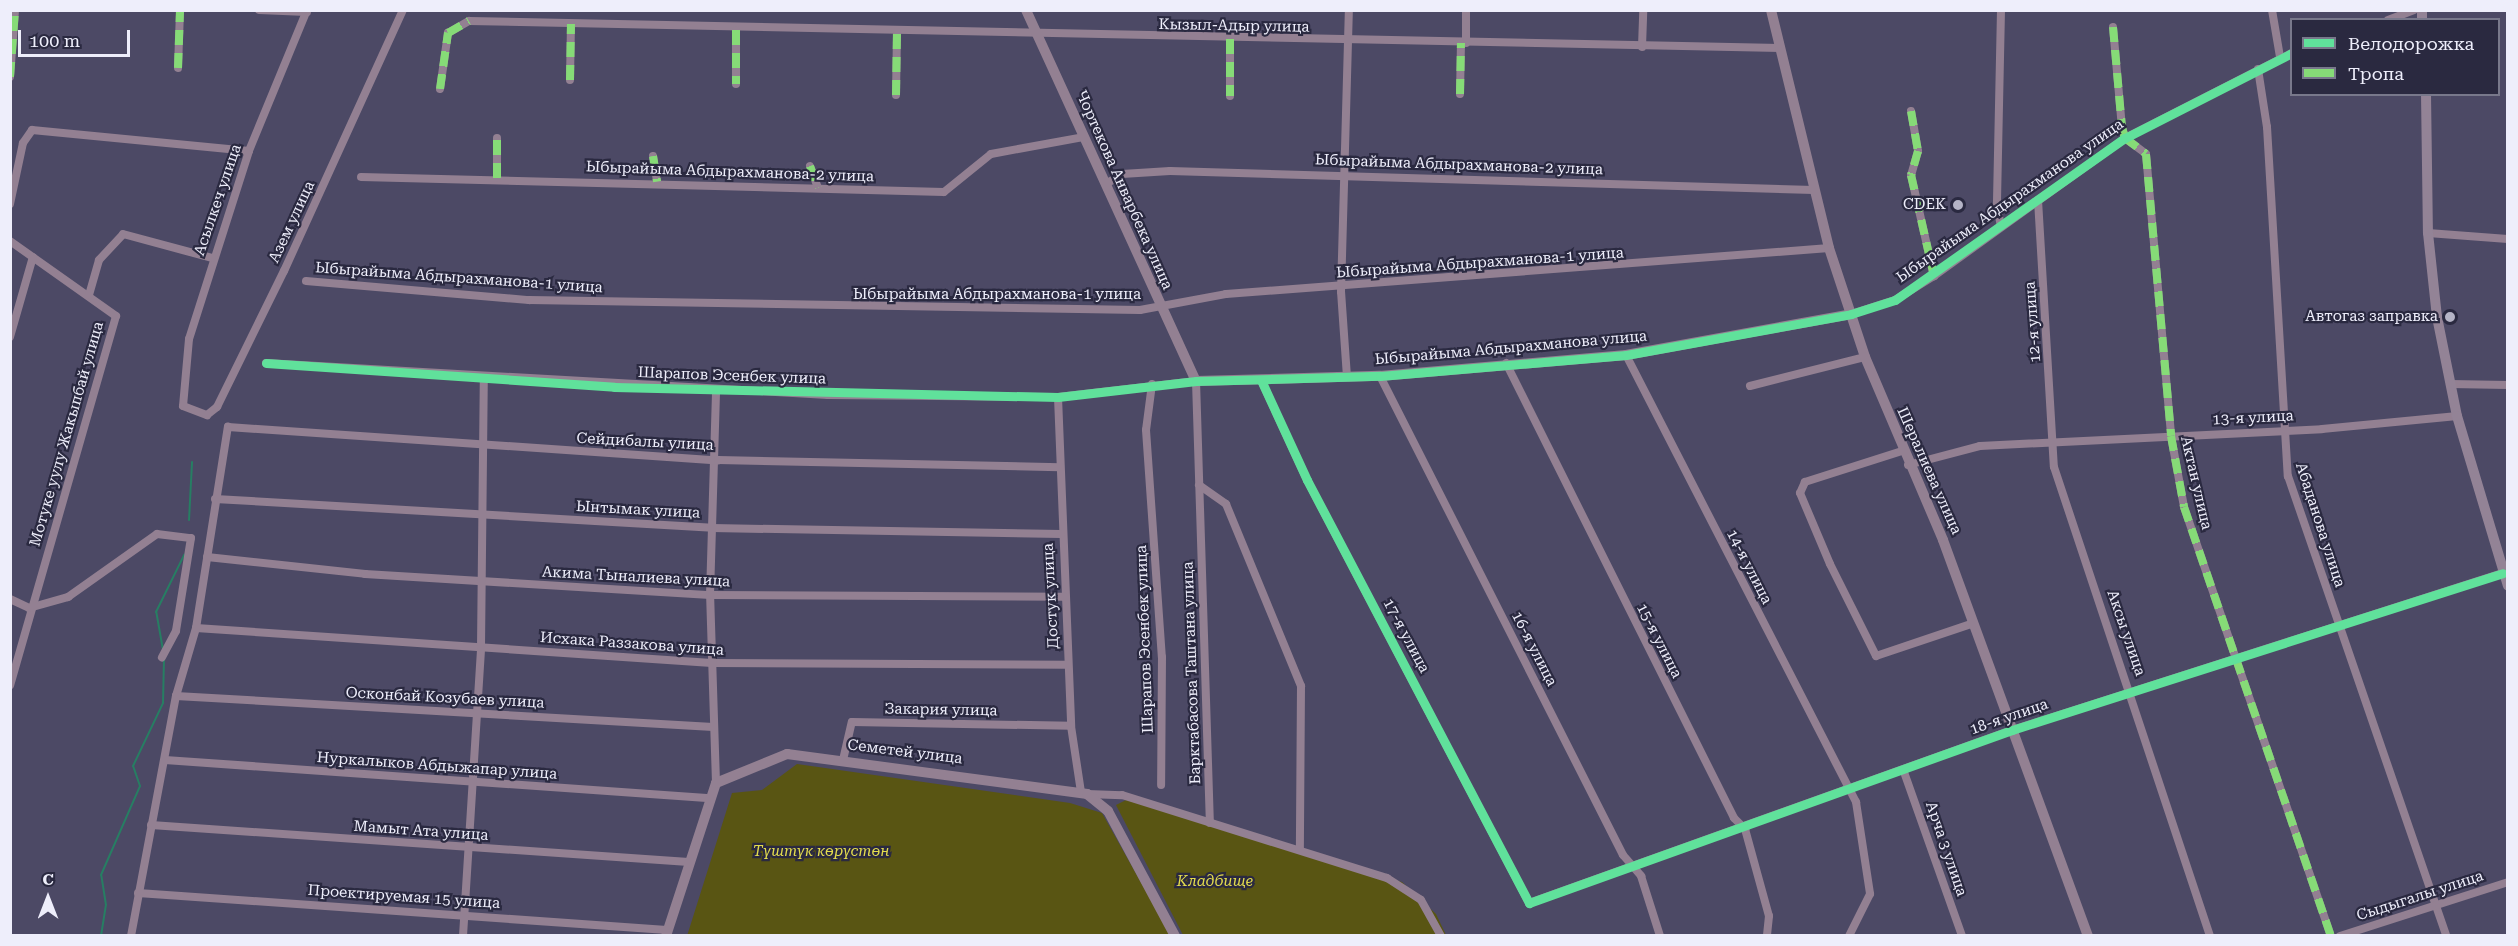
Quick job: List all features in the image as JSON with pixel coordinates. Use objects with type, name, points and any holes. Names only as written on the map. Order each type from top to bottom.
[{"type":"main road","points":[[2426,96],[2428,233],[2450,384],[2457,416],[2508,586]]},
{"type":"street","points":[[10,78],[15,10]]},
{"type":"street","points":[[178,68],[180,10]]},
{"type":"street","points":[[259,10],[307,11]]},
{"type":"street","name":"Азем улица","points":[[183,406],[207,415],[217,407],[404,10]]},
{"type":"street","points":[[440,89],[448,33],[469,21],[474,10]]},
{"type":"street","name":"Чортекова Анварбека улица","points":[[1026,10],[1196,381]]},
{"type":"street","points":[[1347,377],[1342,286],[1349,10]]},
{"type":"street","points":[[1460,94],[1467,10]]},
{"type":"street","points":[[1642,47],[1643,10]]},
{"type":"street","name":"Шералиева улица","points":[[1772,10],[1829,248],[1865,357],[1974,623],[2088,936]]},
{"type":"street","points":[[2001,10],[1997,206],[2001,227]]},
{"type":"street","points":[[2272,10],[2280,57]]},
{"type":"street","points":[[2393,18],[2414,10]]},
{"type":"street","name":"Асылкеч улица","points":[[183,406],[189,339],[212,258],[249,151],[307,11]]},
{"type":"street","name":"Кызыл-Адыр улица","points":[[469,21],[736,30],[1781,48]]},
{"type":"street","points":[[570,80],[571,24]]},
{"type":"street","points":[[2113,27],[2125,138]]},
{"type":"street","points":[[736,30],[736,84]]},
{"type":"street","points":[[896,95],[897,32]]},
{"type":"street","points":[[1230,39],[1230,96]]},
{"type":"street","name":"Ыбырайыма Абдырахманова улица","points":[[1196,381],[1380,376],[1506,363],[1626,355],[1851,314],[1895,300],[1934,276],[2125,138],[2290,54]]},
{"type":"street","name":"Абаданова улица","points":[[2258,69],[2267,127],[2282,430],[2288,476],[2446,936]]},
{"type":"street","points":[[1911,111],[1918,151],[1911,175],[1934,276]]},
{"type":"street","points":[[10,204],[23,142],[32,130],[249,151]]},
{"type":"street","name":"Ыбырайыма Абдырахманова-2 улица","points":[[361,177],[657,182],[944,192],[991,154],[1084,137]]},
{"type":"street","points":[[497,138],[497,178]]},
{"type":"street","name":"Актан улица","points":[[2125,138],[2146,154],[2171,436],[2184,507],[2233,659],[2331,936]]},
{"type":"street","points":[[652,156],[657,182]]},
{"type":"street","points":[[810,166],[818,188]]},
{"type":"street","name":"Ыбырайыма Абдырахманова-2 улица","points":[[1106,184],[1122,174],[1170,171],[1814,190]]},
{"type":"street","name":"12-я улица","points":[[2038,200],[2055,442]]},
{"type":"street","points":[[2428,233],[2508,239]]},
{"type":"street","points":[[89,295],[99,260],[123,234],[212,258]]},
{"type":"street","name":"Мотуке уулу Жакыпбай улица","points":[[10,241],[116,316],[30,608],[10,685]]},
{"type":"street","name":"Ыбырайыма Абдырахманова-1 улица","points":[[306,281],[530,300],[733,307],[1140,310],[1159,304],[1342,286],[1829,248]]},
{"type":"street","points":[[10,337],[33,257]]},
{"type":"street","name":"14-я улица","points":[[1626,355],[1849,791],[1858,813],[1870,894],[1849,936]]},
{"type":"street","points":[[1750,386],[1865,357]]},
{"type":"street","name":"Шарапов Эсенбек улица","points":[[266,363],[484,379],[716,391],[1058,397],[1152,384],[1196,381]]},
{"type":"street","name":"15-я улица","points":[[1506,363],[1729,808],[1745,829],[1769,916],[1767,936]]},
{"type":"street","name":"16-я улица","points":[[1380,376],[1633,867],[1641,876],[1660,936]]},
{"type":"street","points":[[463,936],[481,647],[479,580],[484,379]]},
{"type":"street","name":"17-я улица","points":[[1262,380],[1307,480],[1529,903]]},
{"type":"street","name":"Барктабасова Таштана улица","points":[[1196,381],[1210,823]]},
{"type":"street","name":"Шарапов Эсенбек улица","points":[[1152,384],[1146,430],[1162,657],[1161,785]]},
{"type":"street","points":[[2450,384],[2508,385]]},
{"type":"street","points":[[667,933],[707,798],[716,783],[710,595],[716,391]]},
{"type":"street","name":"Достук улица","points":[[1058,397],[1061,534],[1071,726],[1084,793]]},
{"type":"street","name":"13-я улица","points":[[1908,465],[1980,446],[2282,430],[2457,416]]},
{"type":"street","name":"Сейдибалы улица","points":[[215,499],[223,433],[230,427],[481,447],[713,459],[1060,467]]},
{"type":"street","name":"Аксы улица","points":[[2055,442],[2057,476],[2210,936]]},
{"type":"street","points":[[1902,452],[1805,482],[1800,493],[1830,564],[1876,656],[1974,623]]},
{"type":"street","points":[[1199,485],[1226,504],[1301,686],[1300,849]]},
{"type":"street","points":[[131,936],[176,696],[196,628],[215,499]]},
{"type":"street","name":"Ынтымак улица","points":[[215,499],[712,528],[1061,534]]},
{"type":"street","points":[[10,599],[30,608],[68,597],[158,534],[210,539]]},
{"type":"street","points":[[162,657],[176,631],[192,538]]},
{"type":"street","name":"Акима Тыналиева улица","points":[[207,557],[224,563],[710,595],[1064,597]]},
{"type":"street","name":"18-я улица","points":[[1529,903],[1745,829],[1904,772],[2012,730],[2131,693],[2339,623],[2503,573]]},
{"type":"street","name":"Исхака Раззакова улица","points":[[196,628],[712,663],[1068,665]]},
{"type":"street","name":"Осконбай Козубаев улица","points":[[176,696],[713,727]]},
{"type":"street","name":"Закария улица","points":[[843,760],[852,722],[1071,726]]},
{"type":"street","name":"Семетей улица","points":[[716,783],[787,754],[1084,793]]},
{"type":"street","name":"Нуркалыков Абдыжапар улица","points":[[165,760],[707,798]]},
{"type":"street","name":"Арча 3 улица","points":[[1904,772],[1962,936]]},
{"type":"street","points":[[1084,793],[1122,795],[1300,849],[1406,885],[1421,900],[1441,936]]},
{"type":"street","points":[[1084,793],[1108,811],[1175,936]]},
{"type":"street","name":"Мамыт Ата улица","points":[[151,825],[689,862]]},
{"type":"street","name":"Сыдыгалы улица","points":[[2340,936],[2508,882]]},
{"type":"street","name":"Проектируемая 15 улица","points":[[138,893],[464,914],[667,933]]},
{"type":"green space","name":"Түштүк көрүстөн","points":[[797,764],[1070,803],[1102,813],[1171,936],[687,936],[732,793],[762,790]]},
{"type":"green space","name":"Кладбище","points":[[1126,800],[1402,882],[1436,914],[1446,935],[1183,935],[1116,805]]},
{"type":"waterway","points":[[189,520],[192,462]]},
{"type":"waterway","points":[[163,650],[156,612],[184,555]]},
{"type":"waterway","points":[[101,936],[106,905],[101,875],[140,786],[133,766],[163,703],[164,659]]},
{"type":"marked path","points":[[10,77],[15,10]]},
{"type":"marked path","points":[[178,68],[180,10]]},
{"type":"marked path","points":[[440,89],[448,33],[469,21]]},
{"type":"marked path","points":[[570,80],[571,24]]},
{"type":"marked path","points":[[2113,27],[2122,127],[2125,138],[2146,154],[2171,436],[2184,507],[2331,936]]},
{"type":"marked path","points":[[736,30],[736,84]]},
{"type":"marked path","points":[[896,95],[897,32]]},
{"type":"marked path","points":[[1230,39],[1230,96]]},
{"type":"marked path","points":[[1460,94],[1461,43]]},
{"type":"marked path","points":[[1911,111],[1918,151],[1911,175],[1934,276]]},
{"type":"marked path","points":[[497,138],[497,178]]},
{"type":"marked path","points":[[653,156],[657,182]]},
{"type":"marked path","points":[[810,166],[818,188]]},
{"type":"cycle path","points":[[266,363],[614,387],[1058,397],[1196,381],[1380,376],[1626,355],[1851,314],[1895,300],[2125,138],[2290,54]]},
{"type":"cycle path","points":[[1261,380],[1307,480],[1529,903],[2012,730],[2503,573]]},
{"type":"place","name":"CDEK","points":[[1958,205]]},
{"type":"place","name":"Автогаз заправка","points":[[2450,317]]}]
